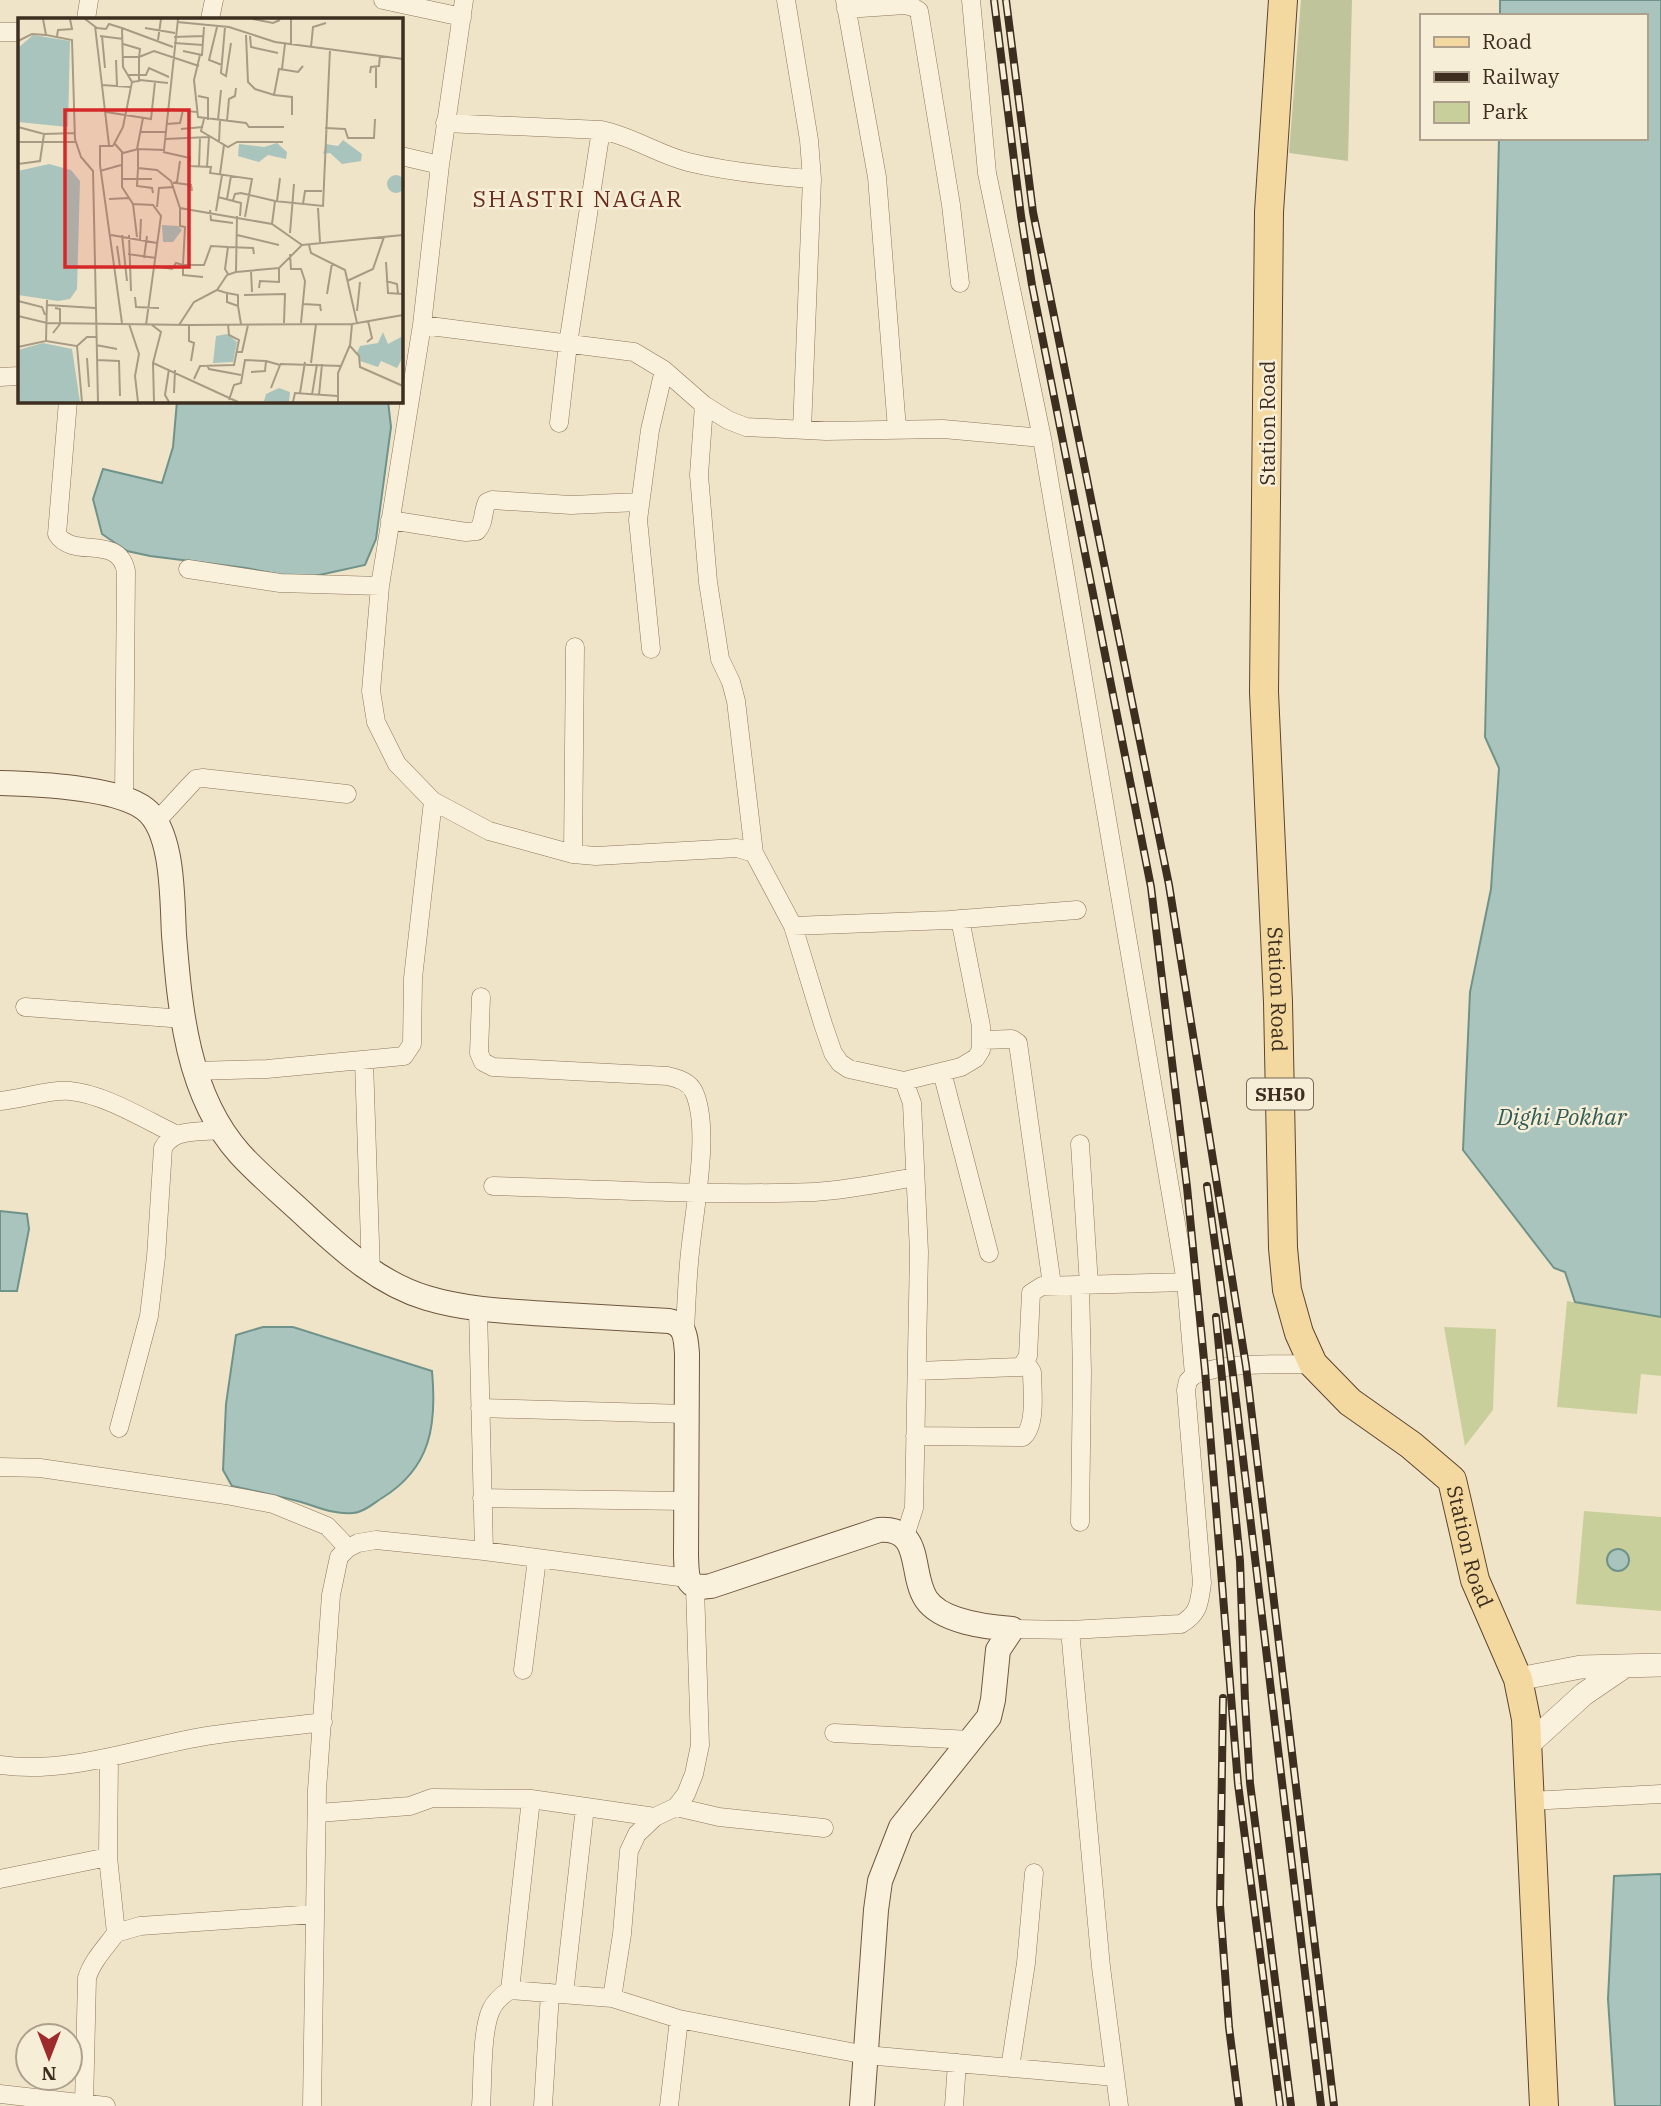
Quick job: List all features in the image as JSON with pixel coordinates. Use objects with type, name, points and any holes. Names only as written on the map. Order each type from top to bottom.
[{"type":"main road","name":"Station Road","points":[[1283,0],[1269,212],[1264,692],[1278,1002],[1283,1248],[1287,1290],[1299,1333],[1313,1364],[1350,1402],[1412,1445],[1452,1480],[1475,1580],[1518,1679],[1528,1745],[1544,2106]]},
{"type":"main road","points":[[0,783],[85,790],[124,798],[146,809],[163,835],[169,856],[177,978],[194,1071],[222,1130],[250,1163],[338,1246],[371,1273],[426,1297],[478,1310],[669,1321],[676,1322],[685,1332],[686,1501],[691,1582],[711,1586],[879,1530],[890,1530],[905,1536],[911,1546],[926,1600],[938,1611],[986,1627],[1012,1629],[998,1650],[989,1717],[901,1827],[890,1849],[880,1881],[876,1910],[862,2106]]},
{"type":"main road","points":[[986,1627],[998,1650]]},
{"type":"street","points":[[86,18],[89,0]]},
{"type":"street","points":[[210,18],[214,0]]},
{"type":"street","points":[[383,0],[463,8],[445,124],[422,325],[380,586],[371,691],[376,722],[397,764],[433,801],[489,831],[573,854],[596,856],[737,848],[754,853]]},
{"type":"street","points":[[786,0],[809,140],[812,179],[803,430]]},
{"type":"street","points":[[971,0],[988,173],[1042,438],[1186,1282],[1194,1375]]},
{"type":"street","points":[[897,429],[876,167],[846,4],[905,5],[919,11],[951,205],[960,284]]},
{"type":"street","points":[[0,32],[18,32]]},
{"type":"street","points":[[445,124],[601,130],[620,134],[686,162],[744,173],[812,179]]},
{"type":"street","points":[[559,423],[568,344],[601,130]]},
{"type":"street","points":[[402,156],[440,164]]},
{"type":"street","points":[[422,325],[634,352],[664,370],[704,405],[728,420],[746,427],[803,430],[943,429],[1042,438]]},
{"type":"street","points":[[651,649],[638,520],[650,430],[664,370]]},
{"type":"street","points":[[0,377],[18,376]]},
{"type":"street","points":[[68,402],[57,534],[70,545],[115,552],[124,560],[126,571],[124,798]]},
{"type":"street","points":[[704,405],[699,475],[708,582],[720,659],[732,682],[736,701],[754,853],[793,926],[823,1024],[833,1053],[840,1063],[849,1069],[904,1081],[961,1067],[976,1058],[983,1040],[960,919]]},
{"type":"street","points":[[390,520],[466,532],[477,531],[481,527],[484,507],[492,500],[571,505],[639,502]]},
{"type":"street","points":[[188,569],[280,583],[380,586]]},
{"type":"street","points":[[573,854],[575,648]]},
{"type":"street","points":[[155,823],[196,779],[347,794]]},
{"type":"street","points":[[194,1071],[267,1069],[404,1056],[412,1044],[413,978],[433,801]]},
{"type":"street","points":[[793,926],[960,919],[1077,910]]},
{"type":"street","points":[[481,997],[479,1053],[483,1062],[493,1068],[668,1076],[683,1080],[693,1089],[698,1103],[701,1145],[688,1263],[685,1332]]},
{"type":"street","points":[[25,1007],[184,1019]]},
{"type":"street","points":[[983,1040],[1012,1039],[1018,1043],[1052,1285]]},
{"type":"street","points":[[364,1061],[371,1273]]},
{"type":"street","points":[[942,1072],[989,1253]]},
{"type":"street","points":[[904,1081],[912,1103],[919,1252],[914,1508],[905,1536]]},
{"type":"street","points":[[0,1101],[68,1091],[122,1108],[175,1134],[222,1130]]},
{"type":"street","points":[[119,1428],[149,1316],[163,1148],[175,1134]]},
{"type":"street","points":[[1080,1144],[1084,1285],[1080,1522]]},
{"type":"street","points":[[493,1186],[816,1192],[915,1177]]},
{"type":"street","points":[[917,1371],[1015,1369],[1026,1363],[1031,1293],[1042,1286],[1186,1282]]},
{"type":"street","points":[[478,1310],[484,1551]]},
{"type":"street","points":[[915,1436],[1024,1437],[1031,1427],[1032,1412],[1032,1372],[1026,1363]]},
{"type":"street","points":[[1012,1629],[1070,1630],[1181,1624],[1192,1618],[1198,1606],[1202,1583],[1186,1390],[1188,1381],[1205,1370],[1313,1364]]},
{"type":"street","points":[[480,1408],[686,1413]]},
{"type":"street","points":[[0,1467],[40,1468],[273,1504],[327,1526],[348,1548]]},
{"type":"street","points":[[482,1498],[686,1501]]},
{"type":"street","points":[[312,2106],[317,1790],[334,1569],[339,1557],[358,1543],[376,1540],[484,1551],[691,1582],[700,1745],[686,1794],[676,1807],[655,1818],[637,1834],[629,1851],[622,1934],[612,1998]]},
{"type":"street","points":[[523,1670],[537,1559]]},
{"type":"street","points":[[1070,1630],[1101,1967],[1119,2106]]},
{"type":"street","points":[[1528,1745],[1584,1694],[1625,1665]]},
{"type":"street","points":[[1518,1679],[1581,1667],[1661,1665]]},
{"type":"street","points":[[0,1765],[38,1768],[109,1757],[193,1738],[323,1722]]},
{"type":"street","points":[[834,1732],[971,1740]]},
{"type":"street","points":[[84,2105],[87,1978],[90,1967],[106,1950],[116,1933],[108,1857],[109,1757]]},
{"type":"street","points":[[1530,1801],[1661,1794]]},
{"type":"street","points":[[318,1814],[410,1806],[432,1798],[531,1799],[655,1818]]},
{"type":"street","points":[[510,1990],[531,1799]]},
{"type":"street","points":[[543,2106],[584,1807]]},
{"type":"street","points":[[676,1807],[719,1817],[824,1828]]},
{"type":"street","points":[[0,1879],[108,1857]]},
{"type":"street","points":[[1010,2067],[1026,1963],[1034,1873]]},
{"type":"street","points":[[116,1933],[141,1926],[315,1914]]},
{"type":"street","points":[[481,2106],[490,2011],[500,1997],[510,1990],[612,1998],[680,2019],[866,2055],[1115,2077]]},
{"type":"street","points":[[669,2106],[680,2019]]},
{"type":"street","points":[[954,2106],[957,2063]]},
{"type":"street","points":[[0,2094],[106,2106]]},
{"type":"green space","points":[[1301,0],[1352,0],[1348,161],[1289,153]]},
{"type":"green space","points":[[1567,1301],[1661,1317],[1661,1376],[1641,1374],[1637,1414],[1557,1407]]},
{"type":"green space","points":[[1444,1327],[1496,1329],[1493,1410],[1465,1446]]},
{"type":"green space","points":[[1584,1511],[1661,1517],[1661,1611],[1576,1604]]},
{"type":"water","name":"Dighi Pokhar","points":[[1500,0],[1661,0],[1661,1317],[1575,1302],[1565,1272],[1554,1268],[1463,1150],[1470,992],[1491,889],[1499,768],[1485,737],[1499,140],[1647,140],[1647,14],[1500,14]]},
{"type":"water","points":[[177,402],[388,402],[391,427],[376,539],[365,565],[315,576],[285,576],[127,551],[102,534],[93,499],[103,469],[162,483],[173,447]]},
{"type":"water","points":[[0,1211],[27,1214],[29,1229],[17,1291],[0,1291]]},
{"type":"water","points":[[263,1327],[293,1327],[432,1371],[431,1427],[421,1459],[398,1486],[364,1510],[357,1513],[333,1512],[232,1486],[223,1470],[226,1404],[236,1335]]},
{"type":"water","points":[[1618,1549],[1626,1552],[1629,1560],[1626,1568],[1618,1571],[1610,1568],[1607,1560],[1610,1552]]},
{"type":"water","points":[[1661,1874],[1661,2106],[1615,2106],[1608,1999],[1614,1876]]},
{"type":"railway","points":[[994,0],[1032,285],[1151,887],[1187,1187],[1205,1370],[1238,1784],[1280,2106]]},
{"type":"railway","points":[[1006,0],[1033,212],[1169,885],[1246,1366],[1334,2106]]},
{"type":"railway","points":[[1207,1186],[1232,1367],[1321,2106]]},
{"type":"railway","points":[[1216,1317],[1240,1561],[1250,1783],[1291,2106]]},
{"type":"railway","points":[[1223,1698],[1220,1905],[1229,2027],[1239,2106]]},
{"type":"district","name":"SHASTRI NAGAR","points":[[578,199]]}]
